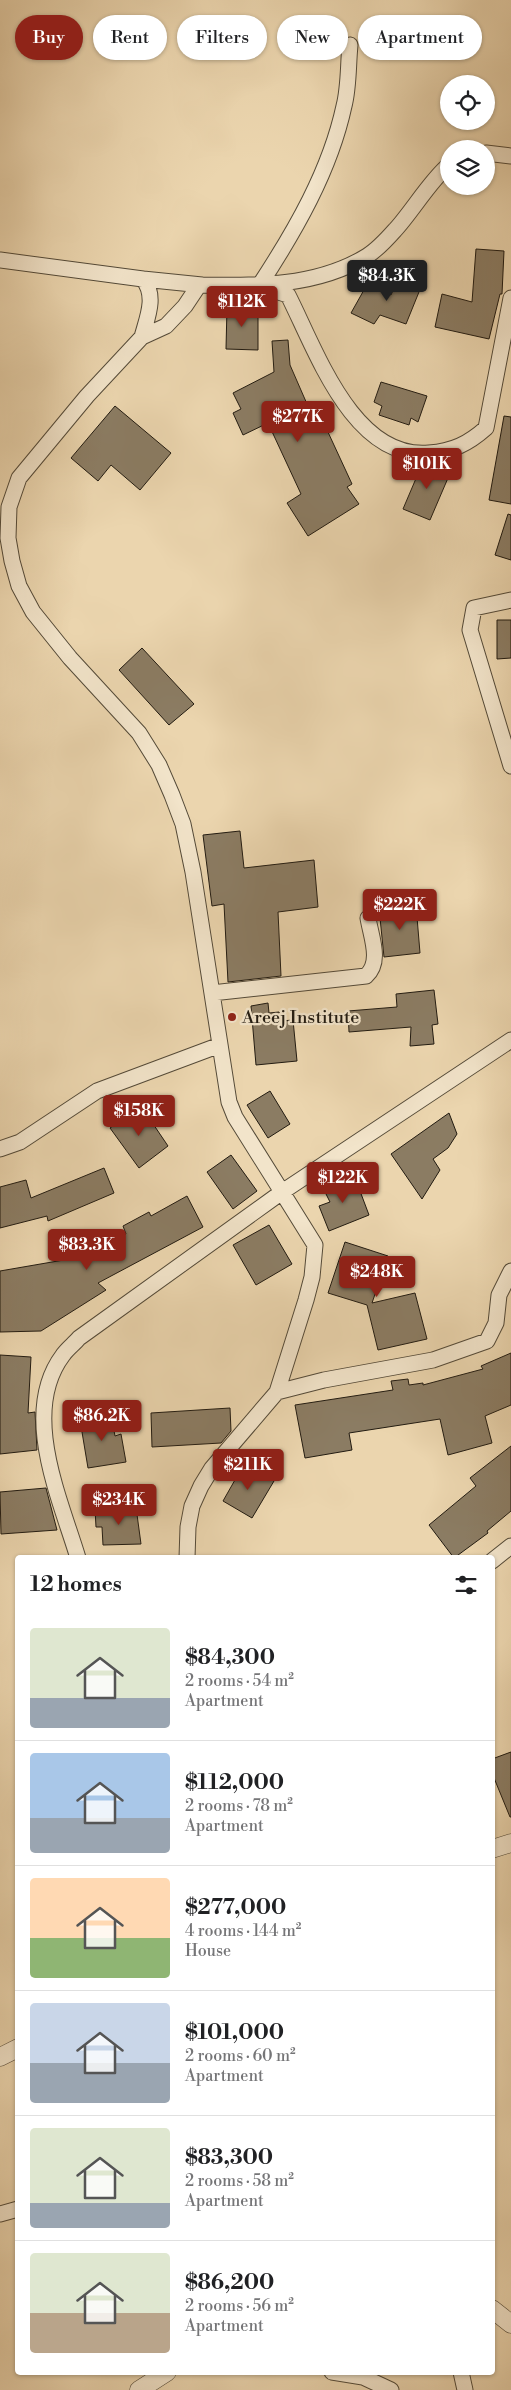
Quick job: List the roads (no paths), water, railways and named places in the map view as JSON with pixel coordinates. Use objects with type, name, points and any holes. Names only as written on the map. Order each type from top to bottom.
[{"type":"street","points":[[259,286],[307,205],[328,159],[345,105],[350,45]]},
{"type":"street","points":[[495,154],[511,156]]},
{"type":"street","points":[[0,260],[202,285],[259,286],[310,279],[349,267],[369,255],[396,229],[440,176]]},
{"type":"street","points":[[142,337],[152,296],[149,286],[143,279]]},
{"type":"street","points":[[187,1555],[188,1527],[192,1506],[200,1486],[212,1468],[277,1392],[306,1300],[315,1252],[312,1238],[235,1117],[229,1102],[193,872],[183,824],[160,765],[139,733],[70,658],[33,612],[19,586],[8,538],[9,507],[19,478],[87,396],[142,337],[166,326],[185,306],[199,284],[202,285]]},
{"type":"street","points":[[259,286],[288,295],[339,396],[368,432],[399,450],[420,454],[448,451],[470,442],[486,428],[511,298]]},
{"type":"street","points":[[511,600],[474,608],[470,630],[511,766]]},
{"type":"street","points":[[212,993],[366,976],[373,970],[375,960],[368,918]]},
{"type":"street","points":[[77,1555],[43,1434],[47,1390],[53,1370],[63,1354],[79,1338],[282,1192],[511,1040]]},
{"type":"street","points":[[0,1149],[20,1142],[98,1091],[220,1045]]},
{"type":"street","points":[[277,1392],[343,1376],[425,1362],[487,1341],[496,1322],[499,1294],[511,1271]]},
{"type":"street","points":[[495,1559],[511,1546]]},
{"type":"street","points":[[495,1848],[511,1842]]},
{"type":"street","points":[[0,2057],[15,2050]]},
{"type":"street","points":[[0,2214],[15,2211]]},
{"type":"street","points":[[495,2311],[511,2324]]},
{"type":"street","points":[[139,2390],[162,2375]]},
{"type":"street","points":[[351,2375],[363,2377],[391,2390]]},
{"type":"street","points":[[462,2375],[464,2390]]},
{"type":"place","name":"Areej Institute","points":[[232,1017]]}]
